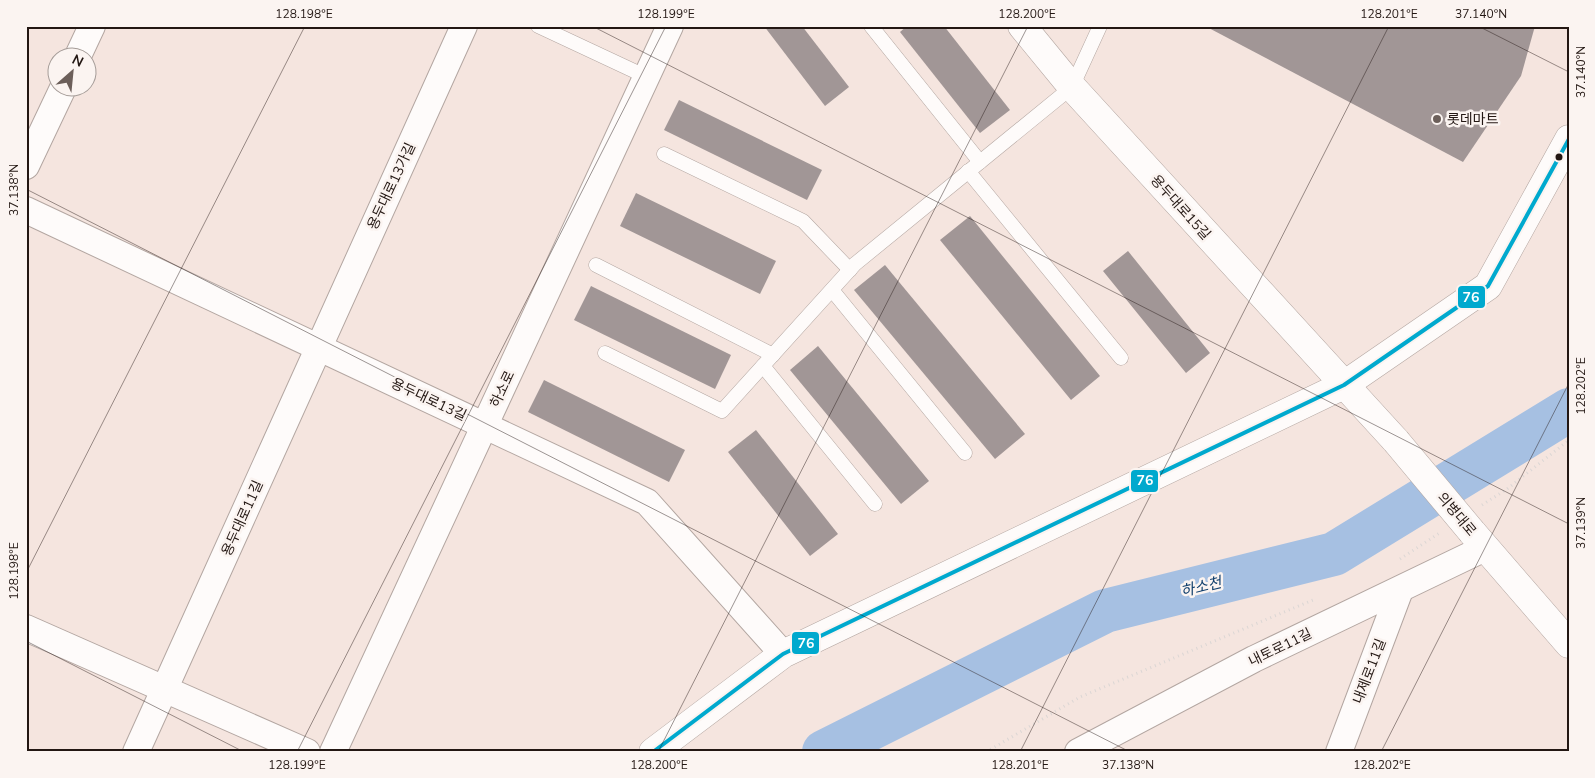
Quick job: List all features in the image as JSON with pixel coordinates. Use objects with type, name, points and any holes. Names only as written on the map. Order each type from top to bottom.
[{"type":"street","points":[[82,48],[92,26]]},
{"type":"street","name":"용두대로13가길","points":[[318,347],[464,26]]},
{"type":"street","name":"하소로","points":[[333,752],[670,26]]},
{"type":"street","name":"용두대로15길","points":[[1022,26],[1072,87],[1344,385]]},
{"type":"street","points":[[26,166],[58,98]]},
{"type":"street","points":[[652,752],[783,654],[1344,385],[1488,286],[1569,138]]},
{"type":"street","name":"용두대로13길","points":[[26,210],[648,502],[783,654]]},
{"type":"street","name":"용두대로11길","points":[[136,752],[166,690],[318,347]]},
{"type":"street","name":"의병대로","points":[[1344,385],[1477,530],[1569,644]]},
{"type":"street","name":"내토로11길","points":[[1078,752],[1254,659],[1400,590],[1477,530]]},
{"type":"street","name":"내제로11길","points":[[1338,752],[1400,590]]},
{"type":"street","points":[[26,628],[307,752]]},
{"type":"lane","points":[[538,26],[647,77]]},
{"type":"lane","points":[[871,26],[980,162]]},
{"type":"lane","points":[[605,353],[722,411],[850,270],[1072,87],[1100,26]]},
{"type":"lane","points":[[664,154],[803,222],[850,270]]},
{"type":"lane","points":[[968,171],[1121,358]]},
{"type":"lane","points":[[596,265],[773,355]]},
{"type":"lane","points":[[832,290],[965,453]]},
{"type":"lane","points":[[763,366],[875,504]]},
{"type":"path","points":[[1477,530],[1507,489],[1569,440]]},
{"type":"path","points":[[1394,562],[1443,531]]},
{"type":"path","points":[[986,752],[1080,697],[1314,600]]},
{"type":"building","points":[[764,26],[802,26],[849,87],[825,106]]},
{"type":"building","points":[[907,26],[944,26],[1010,110],[980,133],[900,32]]},
{"type":"building","name":"롯데마트","points":[[1205,26],[1535,26],[1521,76],[1463,162]]},
{"type":"building","points":[[679,100],[822,170],[807,200],[664,130]]},
{"type":"building","points":[[636,193],[776,261],[760,294],[620,226]]},
{"type":"building","points":[[970,216],[1100,376],[1071,400],[940,240]]},
{"type":"building","points":[[1128,251],[1210,353],[1186,373],[1103,271]]},
{"type":"building","points":[[885,265],[1025,434],[995,459],[854,290]]},
{"type":"building","points":[[591,286],[731,355],[715,389],[574,320]]},
{"type":"building","points":[[818,346],[929,481],[901,504],[790,370]]},
{"type":"building","points":[[544,380],[685,450],[669,482],[528,412]]},
{"type":"building","points":[[756,430],[838,534],[810,556],[728,452]]},
{"type":"waterway","name":"하소천","points":[[824,752],[1105,611],[1334,554],[1569,410]]},
{"type":"transit line","name":"76","points":[[653,752],[783,654],[1344,385],[1488,286],[1569,139]]},
{"type":"place","name":"롯데마트","points":[[1437,119]]}]
